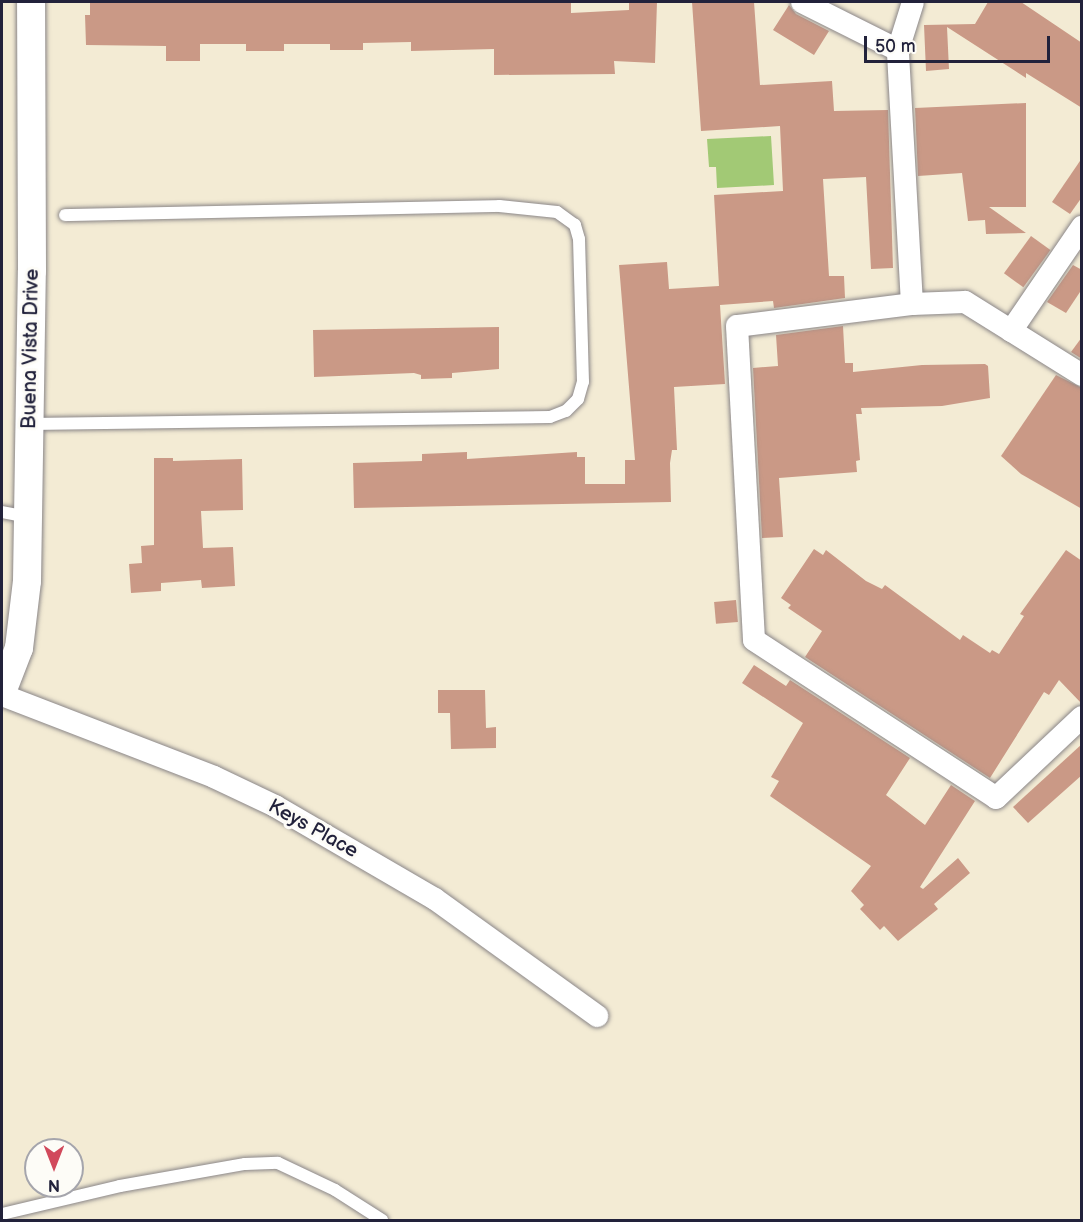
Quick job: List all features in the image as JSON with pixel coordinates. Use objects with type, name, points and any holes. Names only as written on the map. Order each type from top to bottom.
[{"type":"street","name":"Buena Vista Drive","points":[[2,694],[19,648],[25,610],[14,515],[30,424],[31,2]]},
{"type":"street","points":[[802,2],[898,50]]},
{"type":"street","points":[[912,304],[898,50],[913,2]]},
{"type":"street","points":[[1011,331],[1082,227]]},
{"type":"street","points":[[1082,375],[965,302],[912,304],[737,326],[754,640],[996,798],[1082,717]]},
{"type":"street","name":"Keys Place","points":[[2,694],[214,777],[275,806],[435,900],[597,1016]]},
{"type":"lane","points":[[30,424],[550,417],[566,411],[578,399],[583,382],[579,238],[574,225],[557,212],[499,206],[65,215]]},
{"type":"lane","points":[[2,1214],[120,1186],[245,1164],[278,1163],[335,1190],[382,1221]]},
{"type":"green space","points":[[771,136],[774,185],[717,188],[716,167],[709,167],[707,139]]},
{"type":"building","points":[[90,2],[571,2],[571,13],[629,10],[629,2],[657,2],[655,63],[614,61],[615,74],[494,75],[494,49],[411,51],[411,42],[363,43],[363,50],[330,50],[330,44],[284,44],[284,51],[246,51],[246,44],[200,44],[200,61],[166,61],[166,46],[86,45],[85,15],[90,15]]},
{"type":"building","points":[[692,2],[754,2],[760,85],[832,81],[834,111],[888,110],[893,268],[871,269],[866,177],[823,179],[829,276],[844,276],[845,298],[774,308],[773,301],[720,305],[725,384],[674,387],[677,450],[672,450],[670,463],[671,502],[354,508],[353,463],[422,461],[422,454],[467,452],[467,459],[577,452],[577,457],[585,457],[585,484],[625,484],[625,460],[635,460],[619,265],[667,262],[669,289],[719,286],[714,195],[783,191],[780,126],[701,131]]},
{"type":"building","points":[[988,2],[1021,2],[1082,43],[1082,108],[1026,73],[1026,78],[947,27],[949,69],[926,71],[924,25],[975,24]]},
{"type":"building","points":[[789,5],[796,14],[829,31],[814,55],[773,30]]},
{"type":"building","points":[[1026,103],[1026,207],[989,207],[1026,233],[986,234],[985,220],[968,221],[962,173],[918,176],[915,108]]},
{"type":"building","points":[[1082,158],[1082,197],[1070,214],[1052,202]]},
{"type":"building","points":[[1031,236],[1050,250],[1023,287],[1004,273]]},
{"type":"building","points":[[1073,265],[1082,270],[1082,289],[1066,313],[1047,302]]},
{"type":"building","points":[[843,326],[845,363],[853,363],[853,372],[922,365],[985,364],[988,366],[990,398],[942,406],[861,408],[862,414],[856,414],[860,460],[856,461],[857,472],[779,478],[783,537],[762,538],[753,368],[778,366],[776,335]]},
{"type":"building","points":[[499,327],[499,369],[452,373],[452,378],[421,379],[421,375],[414,373],[314,377],[313,330]]},
{"type":"building","points":[[1082,337],[1082,359],[1071,352]]},
{"type":"building","points":[[1056,375],[1082,388],[1082,509],[1021,474],[1001,456]]},
{"type":"building","points":[[154,458],[173,458],[173,461],[242,459],[243,510],[201,511],[203,548],[233,547],[235,586],[202,588],[201,580],[161,583],[161,591],[131,593],[129,564],[142,563],[141,546],[154,545]]},
{"type":"building","points":[[814,549],[823,555],[826,550],[866,581],[882,589],[885,585],[960,640],[963,635],[990,653],[992,650],[999,654],[1024,616],[1020,614],[1066,550],[1082,561],[1082,704],[1059,680],[1049,695],[1044,692],[990,778],[805,657],[822,631],[788,608],[791,605],[781,598]]},
{"type":"building","points":[[736,600],[738,622],[716,624],[714,602]]},
{"type":"building","points":[[754,665],[786,686],[790,680],[910,758],[886,795],[925,825],[951,785],[975,801],[920,887],[923,889],[958,858],[970,873],[934,904],[938,909],[898,941],[884,926],[880,930],[860,909],[864,905],[851,891],[871,866],[770,796],[779,781],[771,777],[803,723],[742,683]]},
{"type":"building","points":[[438,690],[485,690],[486,728],[496,727],[496,748],[451,749],[450,713],[438,713]]},
{"type":"building","points":[[1082,744],[1082,775],[1028,823],[1013,807]]}]
